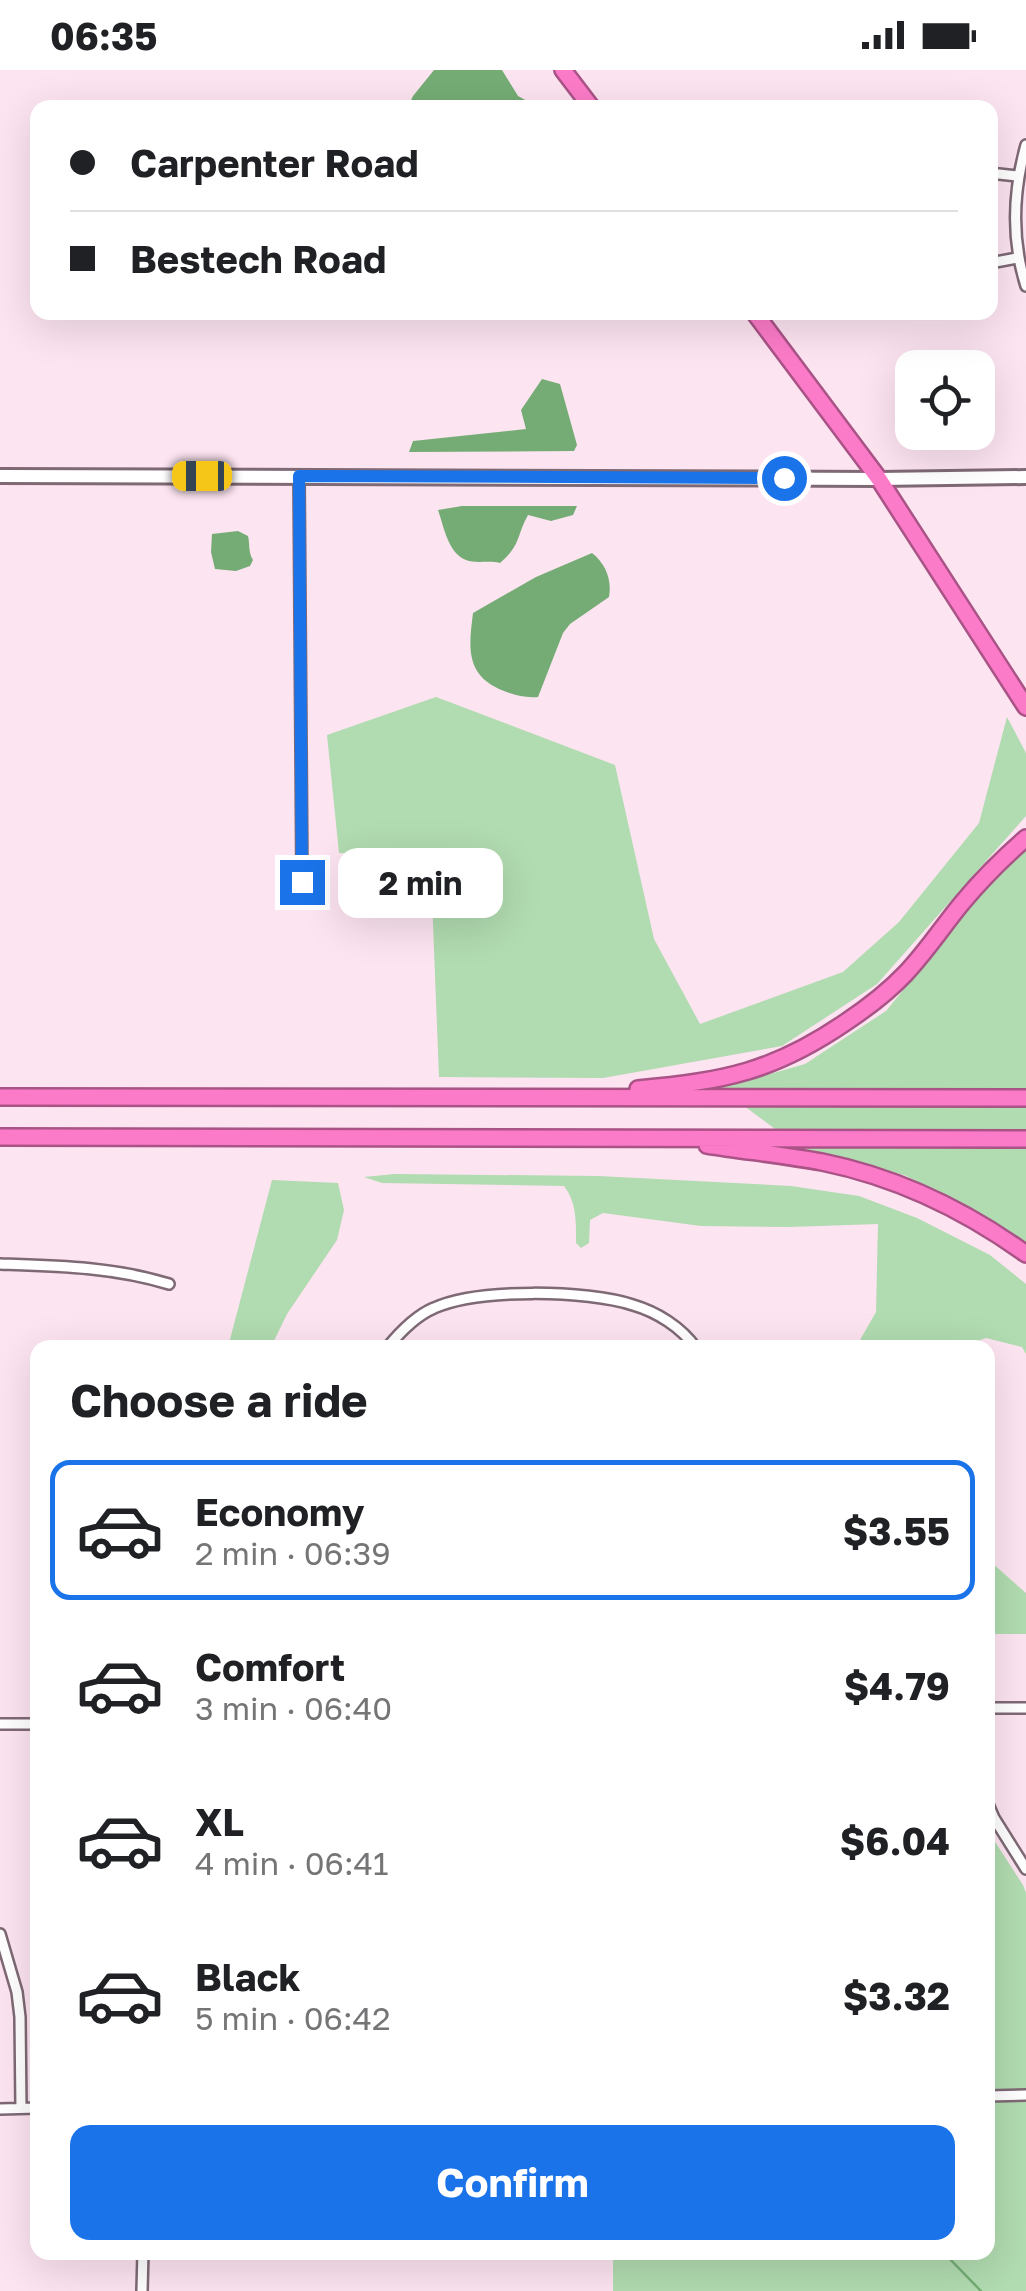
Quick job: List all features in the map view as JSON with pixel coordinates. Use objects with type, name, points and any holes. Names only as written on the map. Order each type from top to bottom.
[{"type":"highway","points":[[562,70],[586,100]]},
{"type":"highway","points":[[760,320],[879,478],[1026,707]]},
{"type":"highway","points":[[543,1098],[715,1080],[784,1059],[817,1042],[875,1002],[906,974],[998,862],[1026,838]]},
{"type":"highway","points":[[0,1098],[1026,1098]]},
{"type":"highway","points":[[0,1137],[1026,1139]]},
{"type":"highway","points":[[658,1137],[821,1162],[880,1177],[952,1208],[1026,1254]]},
{"type":"main road","points":[[0,476],[1026,477]]},
{"type":"street","points":[[1026,145],[1017,176],[1017,258],[1026,286]]},
{"type":"street","points":[[998,174],[1017,176]]},
{"type":"street","points":[[998,262],[1017,258]]},
{"type":"street","points":[[299,476],[302,882]]},
{"type":"street","points":[[0,1264],[72,1266],[169,1284]]},
{"type":"street","points":[[394,1340],[432,1308],[474,1296],[524,1294],[584,1296],[631,1304],[664,1318],[690,1340]]},
{"type":"street","points":[[995,1708],[1026,1708]]},
{"type":"street","points":[[0,1724],[30,1724]]},
{"type":"street","points":[[995,1821],[1026,1869]]},
{"type":"street","points":[[0,1934],[18,2004],[21,2108]]},
{"type":"street","points":[[995,2096],[1026,2096]]},
{"type":"street","points":[[0,2109],[30,2108]]},
{"type":"street","points":[[142,2291],[143,2260]]},
{"type":"shaded area","points":[[434,70],[502,70],[518,96],[525,100],[411,100]]},
{"type":"shaded area","points":[[542,379],[560,384],[577,445],[574,451],[409,452],[413,441],[526,429],[521,410]]},
{"type":"shaded area","points":[[462,506],[577,506],[573,515],[551,521],[528,515],[515,546],[500,563],[466,560],[451,546],[438,510]]},
{"type":"shaded area","points":[[238,531],[248,536],[253,560],[250,566],[236,571],[215,569],[212,534]]},
{"type":"shaded area","points":[[592,553],[607,573],[609,597],[563,633],[538,697],[514,694],[488,682],[472,657],[473,613],[536,577]]},
{"type":"shaded area","points":[[436,697],[615,765],[654,939],[700,1024],[843,972],[899,922],[979,823],[1007,717],[1026,753],[1026,816],[877,984],[782,1046],[603,1078],[439,1077],[432,898],[380,880],[374,854],[339,853],[327,735]]},
{"type":"shaded area","points":[[1026,851],[1026,1246],[995,1222],[904,1175],[806,1152],[720,1088],[805,1064],[886,1011],[1005,866]]},
{"type":"shaded area","points":[[598,1176],[791,1186],[859,1196],[917,1218],[990,1255],[1026,1284],[1026,1354],[1022,1347],[986,1338],[860,1340],[876,1312],[878,1224],[701,1226],[603,1213],[590,1220],[589,1243],[581,1248],[576,1243],[574,1206],[564,1186],[382,1183],[364,1177]]},
{"type":"shaded area","points":[[272,1180],[338,1183],[344,1210],[337,1240],[287,1314],[274,1340],[230,1340]]},
{"type":"shaded area","points":[[995,1566],[1026,1593],[1026,1634],[995,1634]]},
{"type":"shaded area","points":[[995,1842],[1026,1893],[1026,2291],[613,2291],[613,2260],[995,2260]]},
{"type":"waterway","points":[[951,2260],[981,2291]]},
{"type":"route","points":[[302,882],[299,476],[784,478]]}]
